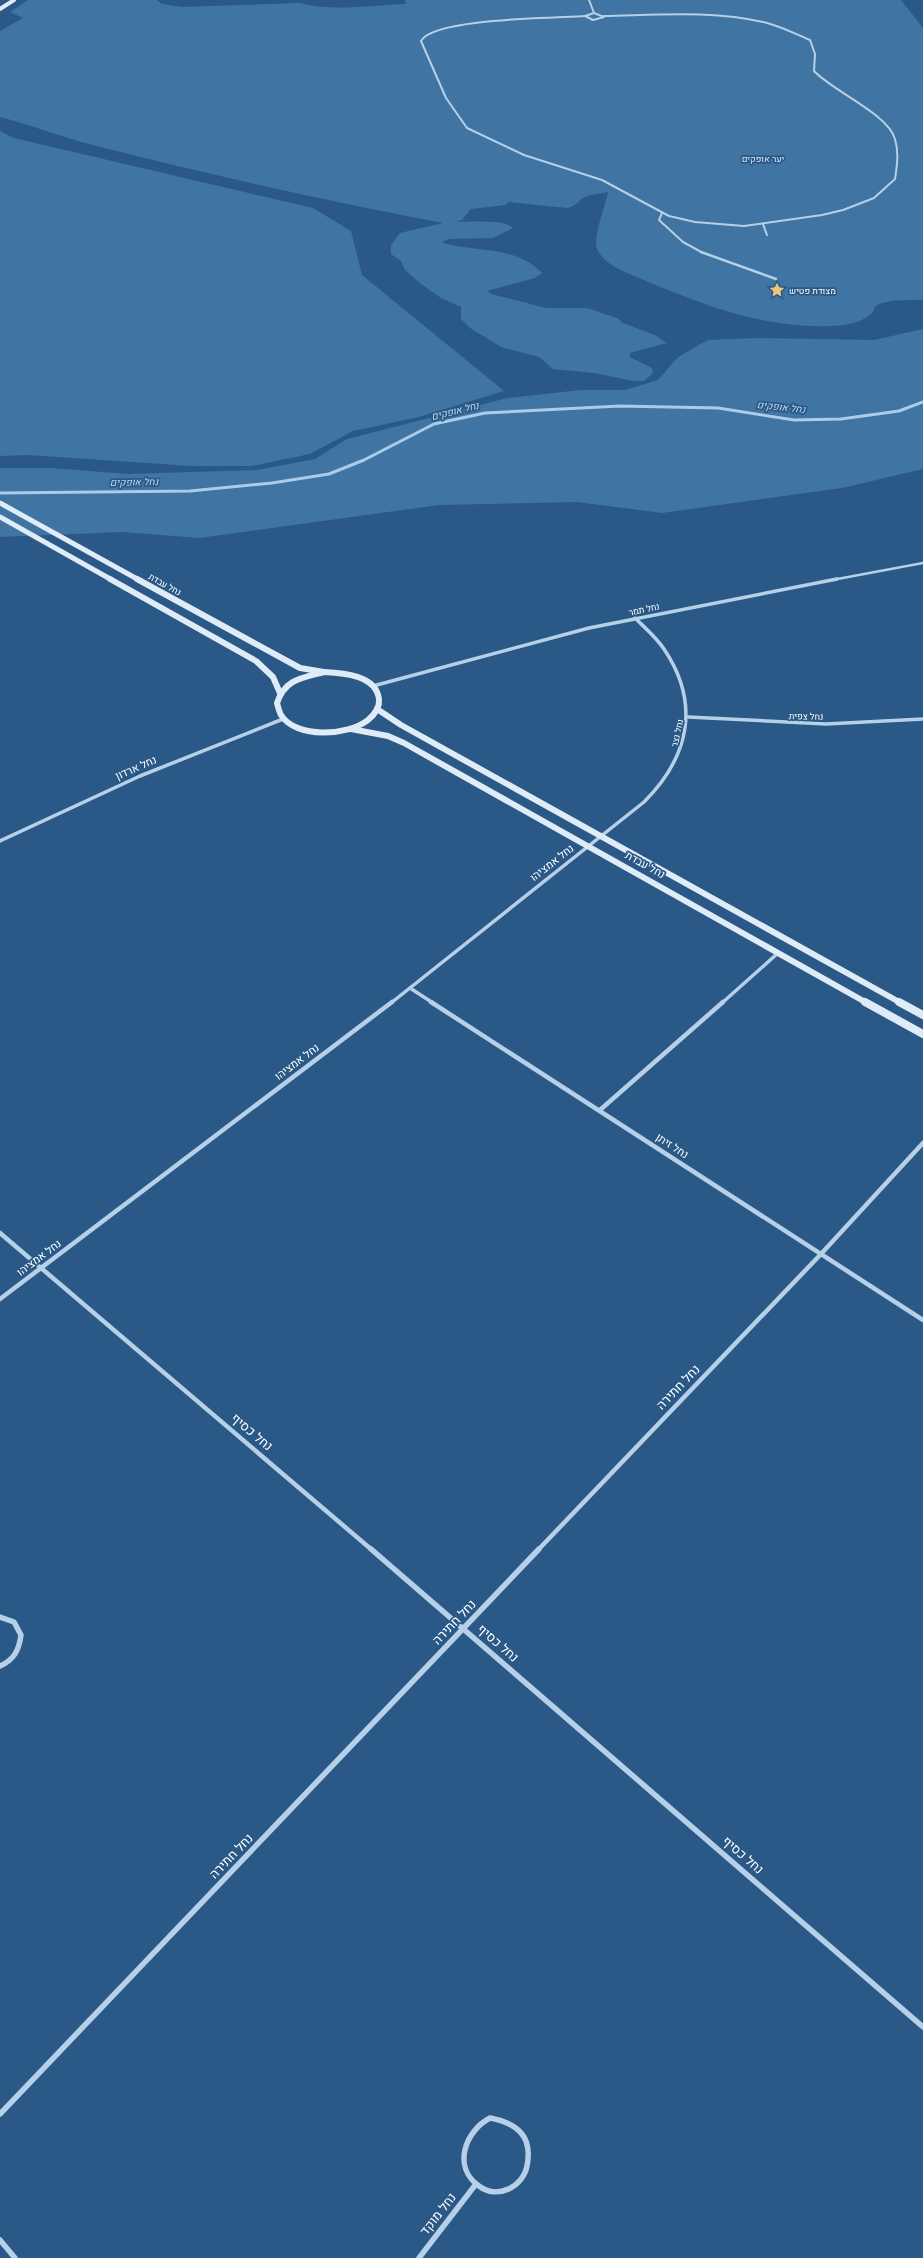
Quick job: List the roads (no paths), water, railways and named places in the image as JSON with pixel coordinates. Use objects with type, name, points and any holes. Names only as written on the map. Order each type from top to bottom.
[{"type":"street","points":[[0,9],[14,0]]},
{"type":"street","points":[[590,0],[594,13]]},
{"type":"street","points":[[594,13],[604,16],[678,15],[747,20],[769,23],[810,40],[816,54],[814,71],[817,75],[840,93],[879,118],[893,133],[897,161],[895,179],[874,198],[843,210],[822,215],[744,226],[680,220],[662,213],[602,180],[524,154],[466,128],[446,98],[421,42],[426,34],[438,30],[475,24],[585,16],[594,13]]},
{"type":"street","points":[[585,16],[593,20],[604,16]]},
{"type":"street","points":[[662,213],[659,220],[668,231],[694,249],[776,279]]},
{"type":"street","points":[[763,224],[767,235]]},
{"type":"street","name":"נחל עבדת","points":[[0,503],[284,660],[300,668],[324,672]]},
{"type":"street","name":"נחל עבדת","points":[[0,517],[256,661],[273,677],[280,693]]},
{"type":"street","name":"נחל תמר","points":[[373,686],[589,628],[923,563]]},
{"type":"street","name":"נחל נצר","points":[[602,836],[644,802],[668,776],[682,747],[688,717],[686,693],[676,669],[664,648],[635,618]]},
{"type":"street","points":[[324,672],[352,675],[373,686],[378,694],[379,701],[377,709],[372,717],[363,724],[351,729],[336,732],[314,732],[293,726],[283,719],[277,706],[280,693],[286,685],[297,679],[324,672]]},
{"type":"street","name":"נחל עבדת","points":[[377,709],[401,725],[923,1015]]},
{"type":"street","name":"נחל צפית","points":[[688,717],[826,724],[923,719]]},
{"type":"street","name":"נחל ארדון","points":[[0,842],[54,814],[201,750],[283,719]]},
{"type":"street","name":"נחל עבדת","points":[[351,729],[388,736],[404,742],[923,1034]]},
{"type":"street","name":"נחל אמציהו","points":[[0,1299],[410,988],[602,836]]},
{"type":"street","points":[[600,1110],[778,953]]},
{"type":"street","name":"נחל זיתן","points":[[410,988],[923,1320]]},
{"type":"street","name":"נחל חתירה","points":[[0,2114],[821,1254],[923,1143]]},
{"type":"street","name":"נחל כסיף","points":[[0,1233],[464,1628],[923,2027]]},
{"type":"street","points":[[0,1617],[14,1622],[21,1636],[17,1652],[12,1659],[0,1666]]},
{"type":"street","points":[[490,2118],[501,2118],[511,2122],[520,2129],[526,2140],[529,2151],[528,2164],[524,2175],[517,2184],[507,2191],[496,2192],[486,2190],[476,2184],[469,2175],[465,2163],[467,2140],[472,2129],[481,2122],[490,2118]]},
{"type":"street","name":"נחל מוקד","points":[[419,2258],[476,2184]]},
{"type":"street","points":[[0,2240],[15,2258]]},
{"type":"waterway","name":"נחל אופקים","points":[[0,493],[190,491],[272,483],[329,474],[364,460],[434,424],[485,413],[620,406],[718,408],[794,420],[841,419],[899,411],[923,402]]},
{"type":"place","name":"מצודת פטיש","points":[[777,290]]},
{"type":"park label","name":"יער אופקים","points":[[763,158]]}]
